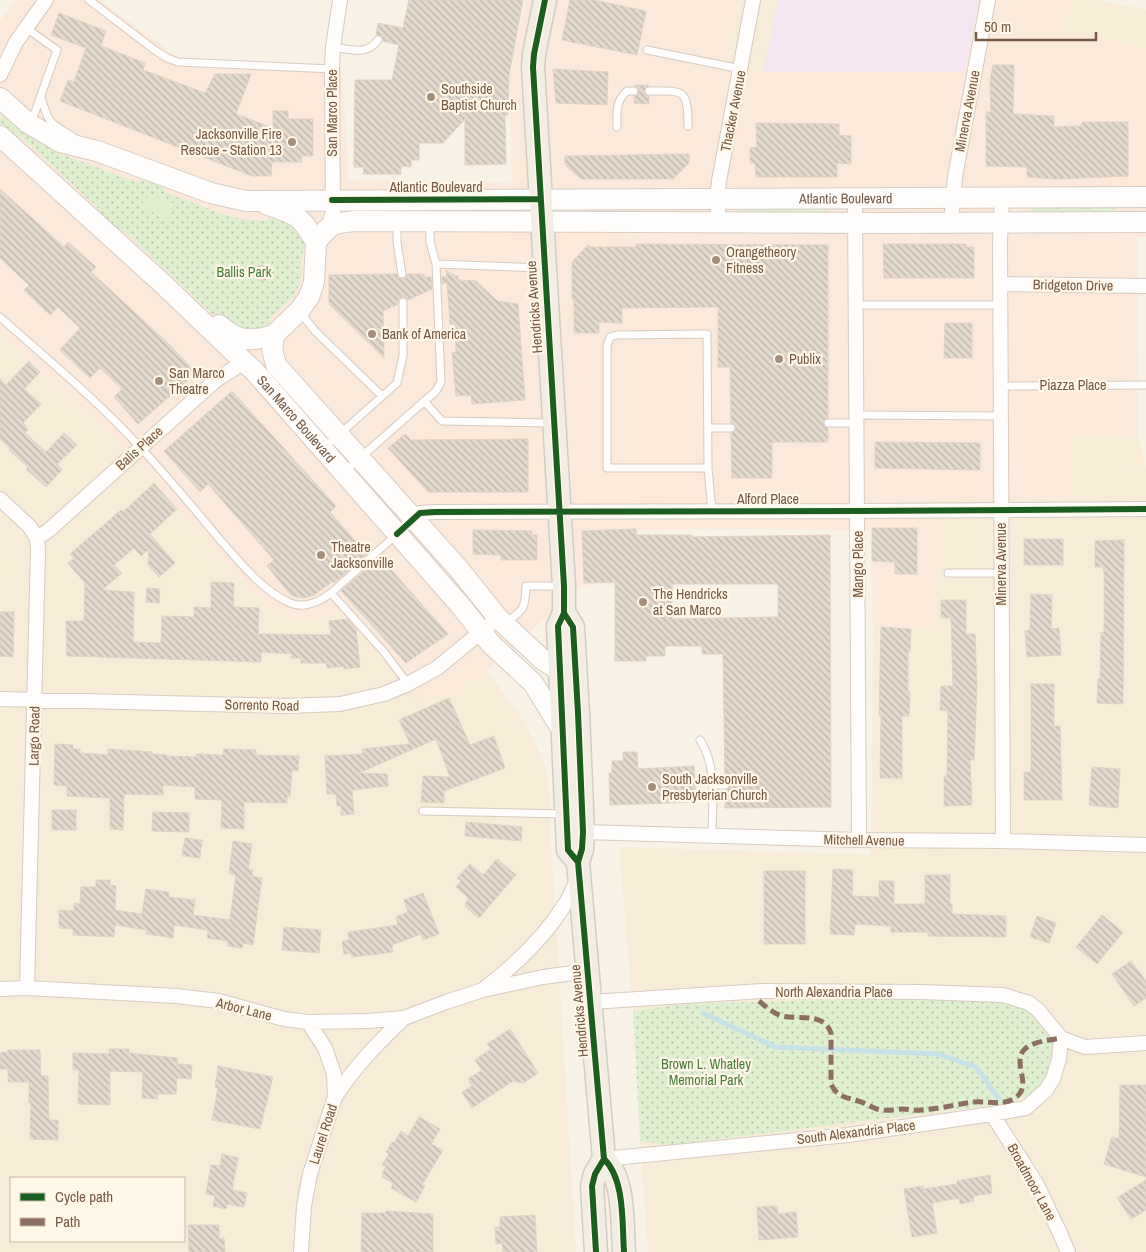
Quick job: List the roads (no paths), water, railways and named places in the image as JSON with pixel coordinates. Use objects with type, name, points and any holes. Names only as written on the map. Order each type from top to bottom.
[{"type":"main road","name":"Hendricks Avenue","points":[[545,0],[533,67],[564,586],[564,613],[558,626],[568,850],[578,869]]},
{"type":"main road","name":"Atlantic Boulevard","points":[[0,98],[37,129],[60,142],[97,151],[211,194],[237,200],[332,200],[397,211],[430,221],[719,223],[1146,222]]},
{"type":"main road","name":"San Marco Boulevard","points":[[0,136],[164,285],[244,362],[323,449],[491,644],[533,683],[562,730]]},
{"type":"main road","name":"Atlantic Boulevard","points":[[322,234],[336,223],[355,221],[397,211],[540,199],[1146,196]]},
{"type":"main road","points":[[164,285],[187,296],[233,336],[254,340],[274,335],[299,311],[313,288],[322,234],[305,225],[288,212],[259,201]]},
{"type":"main road","name":"San Marco Boulevard","points":[[274,335],[272,354],[280,370],[414,518],[502,621],[543,660],[559,670]]},
{"type":"main road","points":[[244,362],[249,360],[267,361],[280,370]]},
{"type":"main road","name":"Hendricks Avenue","points":[[564,613],[573,627],[583,832],[578,869],[604,1159],[613,1170],[618,1182],[624,1252]]},
{"type":"main road","points":[[559,670],[570,680],[578,713]]},
{"type":"main road","points":[[596,1252],[592,1186],[595,1174],[604,1159]]},
{"type":"street","points":[[0,75],[16,42],[46,0]]},
{"type":"street","name":"San Marco Place","points":[[322,234],[333,212],[332,69],[333,47],[340,0]]},
{"type":"street","name":"Thacker Avenue","points":[[719,223],[717,199],[753,0]]},
{"type":"street","name":"Minerva Avenue","points":[[951,223],[952,198],[988,0]]},
{"type":"street","points":[[0,54],[16,42]]},
{"type":"street","name":"Mango Place","points":[[856,198],[860,840]]},
{"type":"street","name":"Minerva Avenue","points":[[1002,198],[1000,386],[1003,841]]},
{"type":"street","name":"Bridgeton Drive","points":[[1000,284],[1146,286]]},
{"type":"street","name":"Balis Place","points":[[37,538],[52,528],[216,380],[244,362]]},
{"type":"street","points":[[0,499],[29,526],[37,538]]},
{"type":"street","name":"Alford Place","points":[[397,534],[420,513],[435,512],[1146,509]]},
{"type":"street","name":"Largo Road","points":[[27,988],[37,538]]},
{"type":"street","name":"Sorrento Road","points":[[0,699],[310,706],[357,702],[408,684],[437,668],[482,632],[502,621]]},
{"type":"street","name":"Mitchell Avenue","points":[[583,832],[860,840],[1146,845]]},
{"type":"street","name":"Arbor Lane","points":[[482,990],[506,971],[546,930],[566,903],[578,869]]},
{"type":"street","name":"Arbor Lane","points":[[0,989],[27,988],[176,996],[219,1001],[284,1019],[308,1022],[368,1021],[404,1018],[482,990],[543,977],[588,971]]},
{"type":"street","name":"North Alexandria Place","points":[[591,1002],[762,991],[921,992],[1002,995],[1029,1003],[1038,1010],[1060,1038]]},
{"type":"street","points":[[335,1097],[351,1073],[404,1018]]},
{"type":"street","name":"Laurel Road","points":[[301,1252],[304,1206],[310,1174],[335,1097],[334,1074],[324,1048],[308,1022]]},
{"type":"street","points":[[1060,1038],[1084,1047],[1146,1043]]},
{"type":"street","name":"South Alexandria Place","points":[[604,1159],[848,1135],[1026,1108],[1046,1090],[1057,1068],[1060,1038]]},
{"type":"street","name":"Broadmoor Lane","points":[[992,1114],[1036,1183],[1060,1231],[1068,1252]]},
{"type":"lane","points":[[89,0],[156,51],[178,62],[332,69]]},
{"type":"lane","points":[[18,114],[26,117],[34,115],[57,50],[26,28]]},
{"type":"lane","points":[[333,47],[366,50],[373,47],[378,40]]},
{"type":"lane","points":[[647,50],[741,69]]},
{"type":"lane","points":[[617,127],[617,106],[620,97],[627,91],[634,91]]},
{"type":"lane","points":[[649,91],[676,91],[683,94],[688,104],[688,126]]},
{"type":"lane","points":[[41,97],[46,118],[52,124],[97,151]]},
{"type":"lane","points":[[397,211],[397,242],[402,274]]},
{"type":"lane","points":[[343,472],[436,391],[441,382],[436,264],[430,242],[430,221]]},
{"type":"lane","points":[[436,264],[544,268]]},
{"type":"lane","points":[[323,449],[397,383],[403,356],[403,302]]},
{"type":"lane","points":[[856,305],[1000,305]]},
{"type":"lane","points":[[299,311],[315,331],[382,396]]},
{"type":"lane","points":[[0,317],[101,407],[140,447],[264,587],[288,603],[298,605],[319,602],[397,534]]},
{"type":"lane","points":[[708,468],[607,468],[606,346],[610,337],[617,335],[707,334],[708,468],[712,512]]},
{"type":"lane","name":"Piazza Place","points":[[1000,386],[1146,385]]},
{"type":"lane","points":[[424,401],[442,421],[554,423]]},
{"type":"lane","points":[[828,423],[857,419],[1001,416]]},
{"type":"lane","points":[[708,428],[731,428]]},
{"type":"lane","points":[[948,573],[1001,573]]},
{"type":"lane","points":[[502,621],[522,612],[525,604],[526,586],[564,586]]},
{"type":"lane","points":[[331,593],[384,652],[408,684]]},
{"type":"lane","points":[[700,740],[709,757],[712,785],[712,835]]},
{"type":"lane","points":[[712,785],[725,785]]},
{"type":"lane","points":[[423,811],[566,814]]},
{"type":"waterway","points":[[703,1013],[775,1047],[938,1054],[976,1067],[999,1099]]},
{"type":"place","name":"Southside Baptist Church","points":[[431,97]]},
{"type":"place","name":"Jacksonville Fire Rescue - Station 13","points":[[292,142]]},
{"type":"place","name":"Orangetheory Fitness","points":[[716,260]]},
{"type":"place","name":"Bank of America","points":[[372,334]]},
{"type":"place","name":"Publix","points":[[779,359]]},
{"type":"place","name":"San Marco Theatre","points":[[159,381]]},
{"type":"place","name":"Theatre Jacksonville","points":[[321,555]]},
{"type":"place","name":"The Hendricks at San Marco","points":[[643,602]]},
{"type":"place","name":"South Jacksonville Presbyterian Church","points":[[652,787]]},
{"type":"park label","name":"Ballis Park","points":[[244,272]]},
{"type":"park label","name":"Brown L. Whatley Memorial Park","points":[[706,1072]]}]
